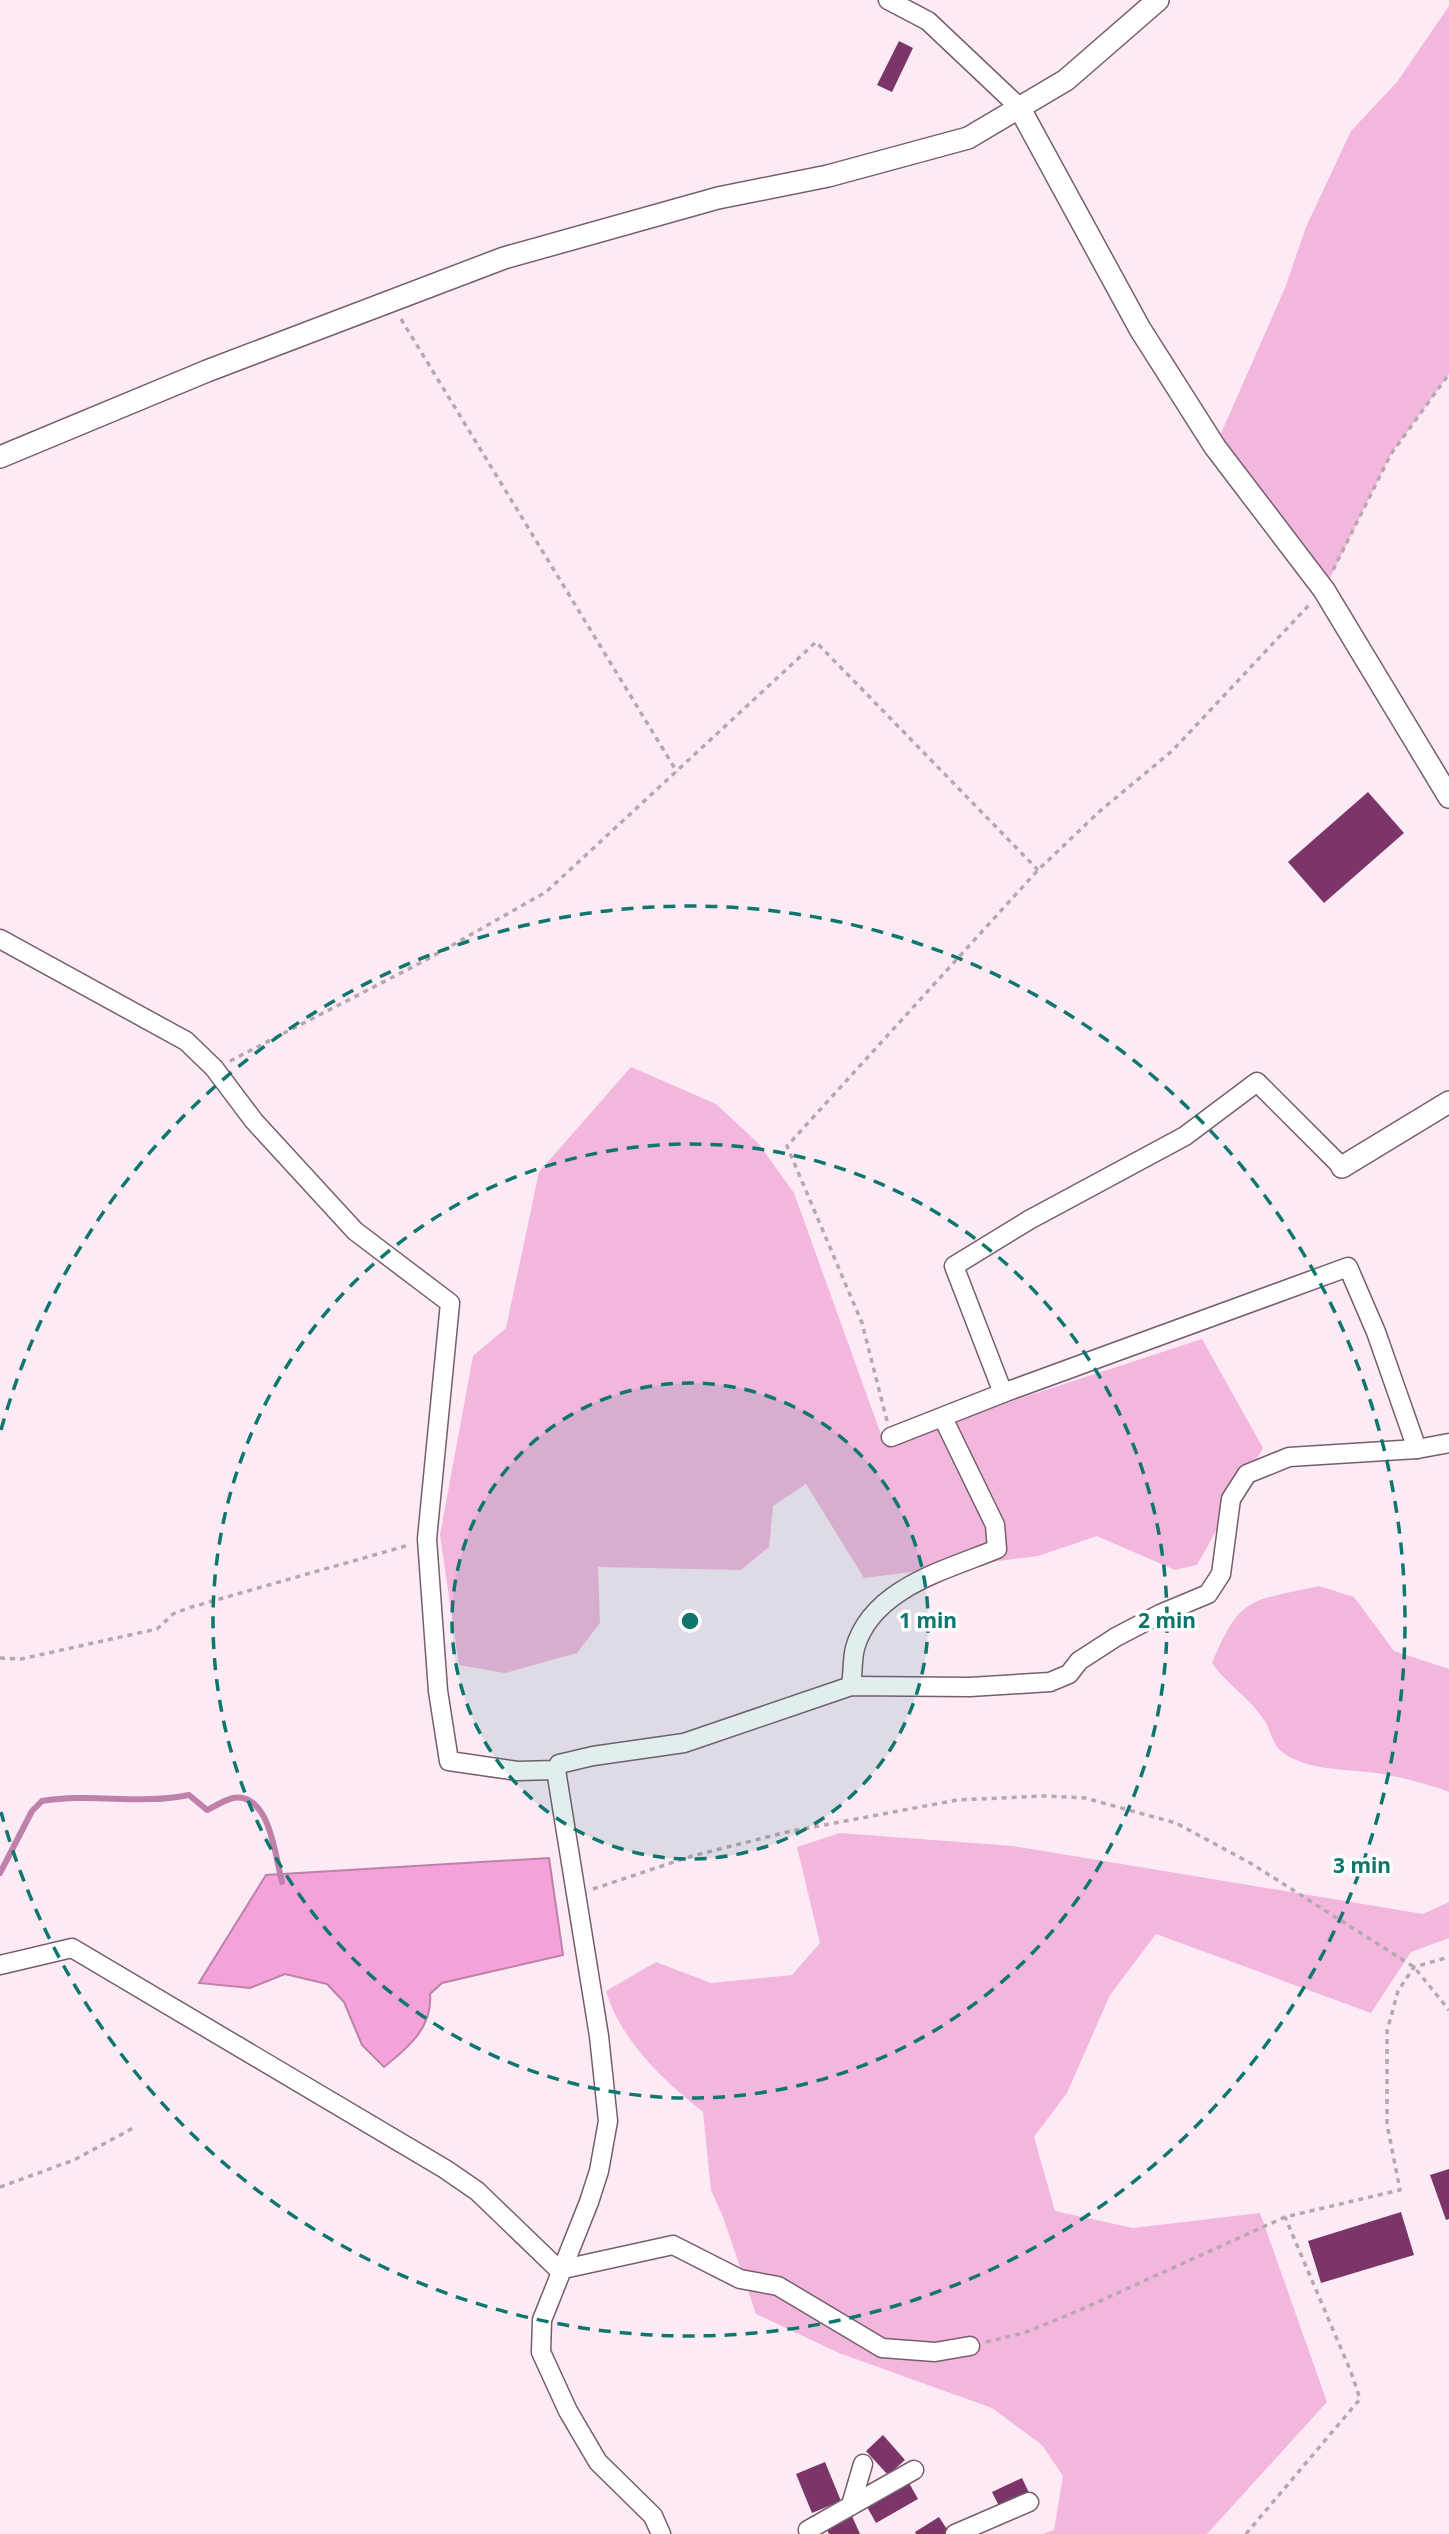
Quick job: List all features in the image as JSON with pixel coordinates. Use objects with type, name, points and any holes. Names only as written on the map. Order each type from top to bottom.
[{"type":"street","points":[[888,0],[928,21],[1019,107],[1148,341],[1215,447],[1324,590],[1449,797]]},
{"type":"street","points":[[0,457],[389,299],[504,258],[718,198],[828,176],[968,138],[1066,80],[1158,0]]},
{"type":"street","points":[[0,939],[186,1041],[214,1069],[254,1121],[355,1231],[450,1303],[427,1539],[438,1690],[449,1761],[517,1771],[556,1770]]},
{"type":"street","points":[[1003,1393],[954,1266],[1029,1220],[1185,1136],[1257,1082],[1342,1167],[1449,1102]]},
{"type":"street","points":[[891,1437],[1003,1393],[1348,1267],[1376,1332],[1417,1450]]},
{"type":"street","points":[[851,1686],[855,1648],[882,1603],[930,1577],[997,1549],[995,1525],[943,1418]]},
{"type":"street","points":[[661,2534],[653,2516],[598,2462],[568,2411],[541,2352],[541,2320],[559,2270],[589,2202],[599,2171],[608,2121],[600,2036],[556,1770],[559,1764],[593,1756],[684,1743],[851,1686],[970,1687],[1050,1682],[1116,1637],[1160,1614],[1208,1594],[1221,1574],[1231,1499],[1247,1474],[1289,1457],[1417,1450],[1449,1443]]},
{"type":"street","points":[[0,1965],[72,1948],[445,2169],[477,2191],[559,2270]]},
{"type":"street","points":[[559,2270],[673,2245],[740,2279],[778,2286],[882,2348],[935,2352],[970,2346]]},
{"type":"street","points":[[851,2505],[863,2464]]},
{"type":"street","points":[[809,2534],[808,2530],[914,2470]]},
{"type":"street","points":[[955,2534],[1028,2501]]},
{"type":"path","points":[[389,299],[677,772]]},
{"type":"path","points":[[891,1437],[862,1324],[787,1146],[1038,870],[1100,811],[1172,751],[1324,590],[1391,454],[1449,374]]},
{"type":"path","points":[[214,1069],[426,960],[546,891],[816,642],[1038,870]]},
{"type":"path","points":[[0,1658],[21,1659],[157,1629],[173,1614],[188,1608],[388,1553],[427,1539]]},
{"type":"path","points":[[578,1894],[692,1856],[760,1839],[918,1807],[970,1799],[1044,1796],[1085,1798],[1176,1823],[1252,1864],[1414,1967],[1449,2010]]},
{"type":"path","points":[[970,2346],[1024,2333],[1069,2315],[1285,2217],[1400,2190],[1387,2124],[1387,2031],[1398,1990],[1414,1967],[1449,1956]]},
{"type":"path","points":[[0,2187],[74,2160],[135,2127]]},
{"type":"path","points":[[1246,2534],[1360,2399],[1285,2217]]},
{"type":"shaded area","points":[[1449,6],[1449,374],[1391,454],[1324,590],[1215,447],[1285,288],[1306,227],[1351,131],[1397,82]]},
{"type":"shaded area","points":[[631,1067],[716,1104],[758,1143],[794,1193],[884,1443],[1202,1339],[1263,1448],[1197,1565],[1175,1570],[1097,1536],[1038,1556],[864,1578],[806,1484],[773,1506],[769,1547],[741,1570],[598,1567],[600,1623],[577,1653],[505,1673],[459,1665],[440,1535],[473,1356],[506,1328],[539,1172]]},
{"type":"shaded area","points":[[1319,1586],[1354,1597],[1394,1651],[1449,1669],[1449,1792],[1395,1776],[1314,1766],[1291,1758],[1276,1746],[1266,1723],[1253,1706],[1212,1663],[1231,1624],[1250,1605],[1262,1599]]},
{"type":"shaded area","points":[[840,1833],[1013,1846],[1423,1914],[1449,1902],[1449,1938],[1411,1952],[1371,2013],[1156,1934],[1110,1995],[1067,2093],[1034,2137],[1055,2211],[1133,2228],[1260,2213],[1327,2402],[1207,2534],[1042,2534],[1054,2530],[1063,2476],[1042,2445],[992,2408],[839,2353],[756,2314],[711,2190],[703,2112],[673,2087],[645,2058],[622,2026],[606,1991],[656,1962],[711,1983],[792,1975],[820,1943],[797,1847]]},
{"type":"shaded area","points":[[549,1858],[563,1955],[442,1983],[430,1994],[427,2017],[417,2036],[384,2067],[362,2045],[344,2002],[327,1984],[285,1974],[250,1988],[199,1983],[266,1875]]},
{"type":"building","points":[[899,41],[913,48],[892,92],[877,85]]},
{"type":"building","points":[[1368,792],[1404,833],[1324,903],[1288,862]]},
{"type":"building","points":[[1449,2169],[1449,2219],[1446,2220],[1430,2175]]},
{"type":"building","points":[[1401,2212],[1414,2255],[1321,2283],[1308,2241]]},
{"type":"building","points":[[883,2435],[905,2460],[888,2475],[866,2451]]},
{"type":"building","points":[[825,2462],[841,2501],[812,2513],[796,2474]]},
{"type":"building","points":[[1022,2478],[1030,2495],[1000,2508],[992,2492]]},
{"type":"building","points":[[908,2481],[918,2499],[876,2523],[866,2505]]},
{"type":"building","points":[[852,2516],[860,2534],[829,2534],[826,2527]]},
{"type":"building","points":[[939,2517],[950,2534],[916,2534],[915,2532]]},
{"type":"waterway","points":[[0,1873],[32,1811],[42,1801],[79,1798],[153,1799],[189,1795],[207,1810],[233,1798],[245,1799],[255,1805],[269,1828],[282,1882]]}]
